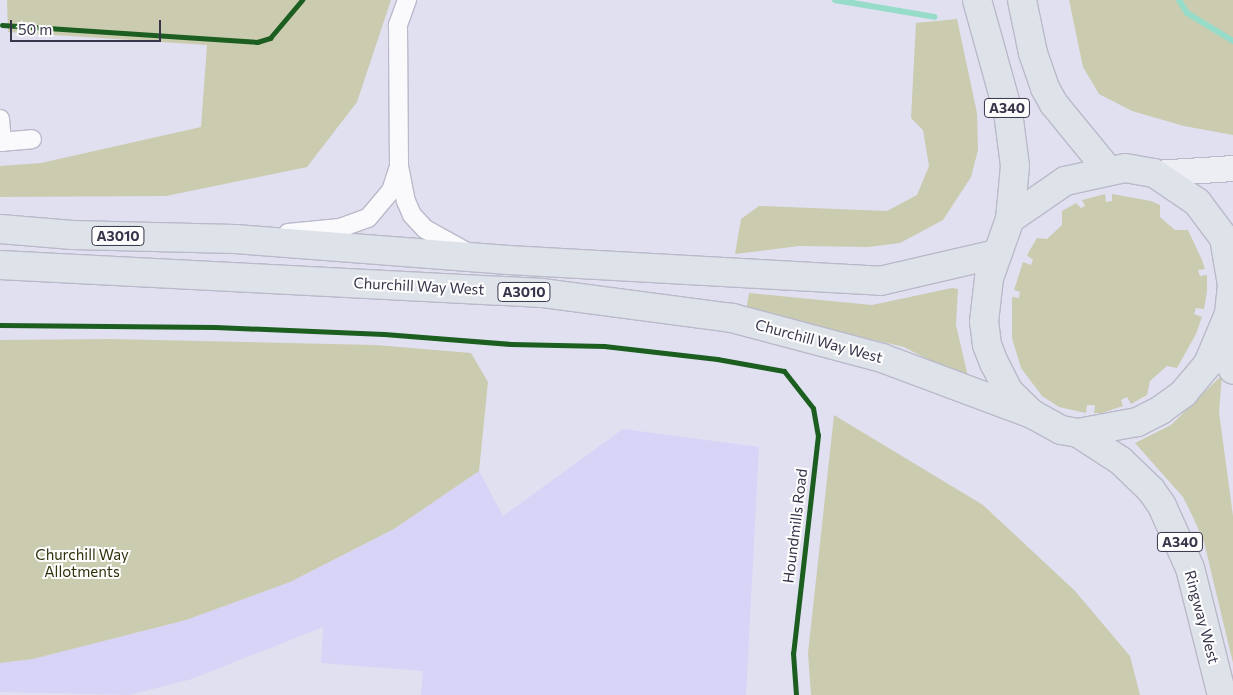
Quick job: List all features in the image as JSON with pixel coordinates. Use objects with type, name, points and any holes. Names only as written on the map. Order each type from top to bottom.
[{"type":"main road","name":"A340","points":[[977,0],[1008,112],[1015,166],[1010,219]]},
{"type":"main road","name":"A340","points":[[1022,0],[1033,53],[1045,88],[1054,104],[1108,170]]},
{"type":"main road","points":[[1154,173],[1197,202],[1224,238],[1232,285],[1231,312],[1219,342],[1197,379],[1161,410],[1137,422],[1078,433],[1048,424],[1032,414],[1009,392],[987,345],[986,292],[996,254],[1010,219],[1052,187],[1108,170],[1125,168],[1154,173],[1233,168]]},
{"type":"main road","name":"Churchill Way West","points":[[0,229],[73,235],[236,239],[476,257],[880,281],[996,254]]},
{"type":"main road","name":"Churchill Way West","points":[[0,265],[542,293],[732,318],[890,361],[1032,414]]},
{"type":"main road","points":[[1219,342],[1233,370]]},
{"type":"main road","name":"Ringway West","points":[[1078,433],[1121,461],[1151,490],[1162,506],[1190,568],[1222,695]]},
{"type":"street","points":[[407,0],[398,25],[399,166],[412,214],[425,229],[476,257]]},
{"type":"street","points":[[0,119],[1,142],[32,139]]},
{"type":"street","points":[[236,239],[358,224],[373,213],[391,191],[399,166]]},
{"type":"shaded area","points":[[623,429],[759,447],[746,695],[421,695],[423,671],[321,663],[323,627],[192,679],[129,695],[0,692],[0,663],[33,659],[186,620],[290,582],[394,529],[479,471],[503,516]]},
{"type":"green space","points":[[7,0],[391,0],[357,102],[307,167],[166,196],[0,197],[0,166],[41,163],[201,127],[207,45],[8,32]]},
{"type":"green space","points":[[1069,0],[1233,0],[1233,135],[1184,126],[1132,111],[1099,94],[1083,67]]},
{"type":"green space","points":[[957,19],[977,113],[978,150],[971,177],[943,220],[900,243],[868,247],[799,246],[735,254],[741,219],[759,206],[887,211],[917,195],[929,166],[923,130],[911,118],[916,23]]},
{"type":"green space","points":[[1105,194],[1106,202],[1112,201],[1112,194],[1151,201],[1160,205],[1160,217],[1175,230],[1188,230],[1205,269],[1198,270],[1200,276],[1207,275],[1207,291],[1204,309],[1196,308],[1194,314],[1202,317],[1196,334],[1177,368],[1167,366],[1150,381],[1147,395],[1131,404],[1127,397],[1121,400],[1123,406],[1102,413],[1094,413],[1095,405],[1087,405],[1086,413],[1059,407],[1042,396],[1021,368],[1012,338],[1012,297],[1019,298],[1020,292],[1014,290],[1023,262],[1031,265],[1033,260],[1027,255],[1037,238],[1047,239],[1062,225],[1062,211],[1076,203],[1081,208],[1085,206],[1082,200]]},
{"type":"green space","points":[[952,288],[958,289],[956,325],[969,381],[904,347],[746,310],[749,293],[872,305]]},
{"type":"green space","name":"Churchill Way Allotments","points":[[111,339],[376,345],[471,353],[488,382],[479,471],[394,529],[290,582],[186,620],[33,659],[0,663],[0,340]]},
{"type":"green space","points":[[1222,375],[1219,412],[1233,516],[1233,663],[1204,542],[1193,517],[1183,497],[1135,443],[1171,425]]},
{"type":"green space","points":[[834,415],[983,505],[1075,591],[1130,656],[1140,695],[811,695],[808,653]]},
{"type":"waterway","points":[[835,0],[935,17]]},
{"type":"waterway","points":[[1179,0],[1187,13],[1233,41]]},
{"type":"cycle path","points":[[2,25],[257,42],[270,38],[302,0]]},
{"type":"cycle path","name":"Houndmills Road","points":[[0,325],[215,327],[384,334],[511,344],[604,346],[717,359],[784,371],[813,408],[818,435],[793,653],[796,695]]}]
